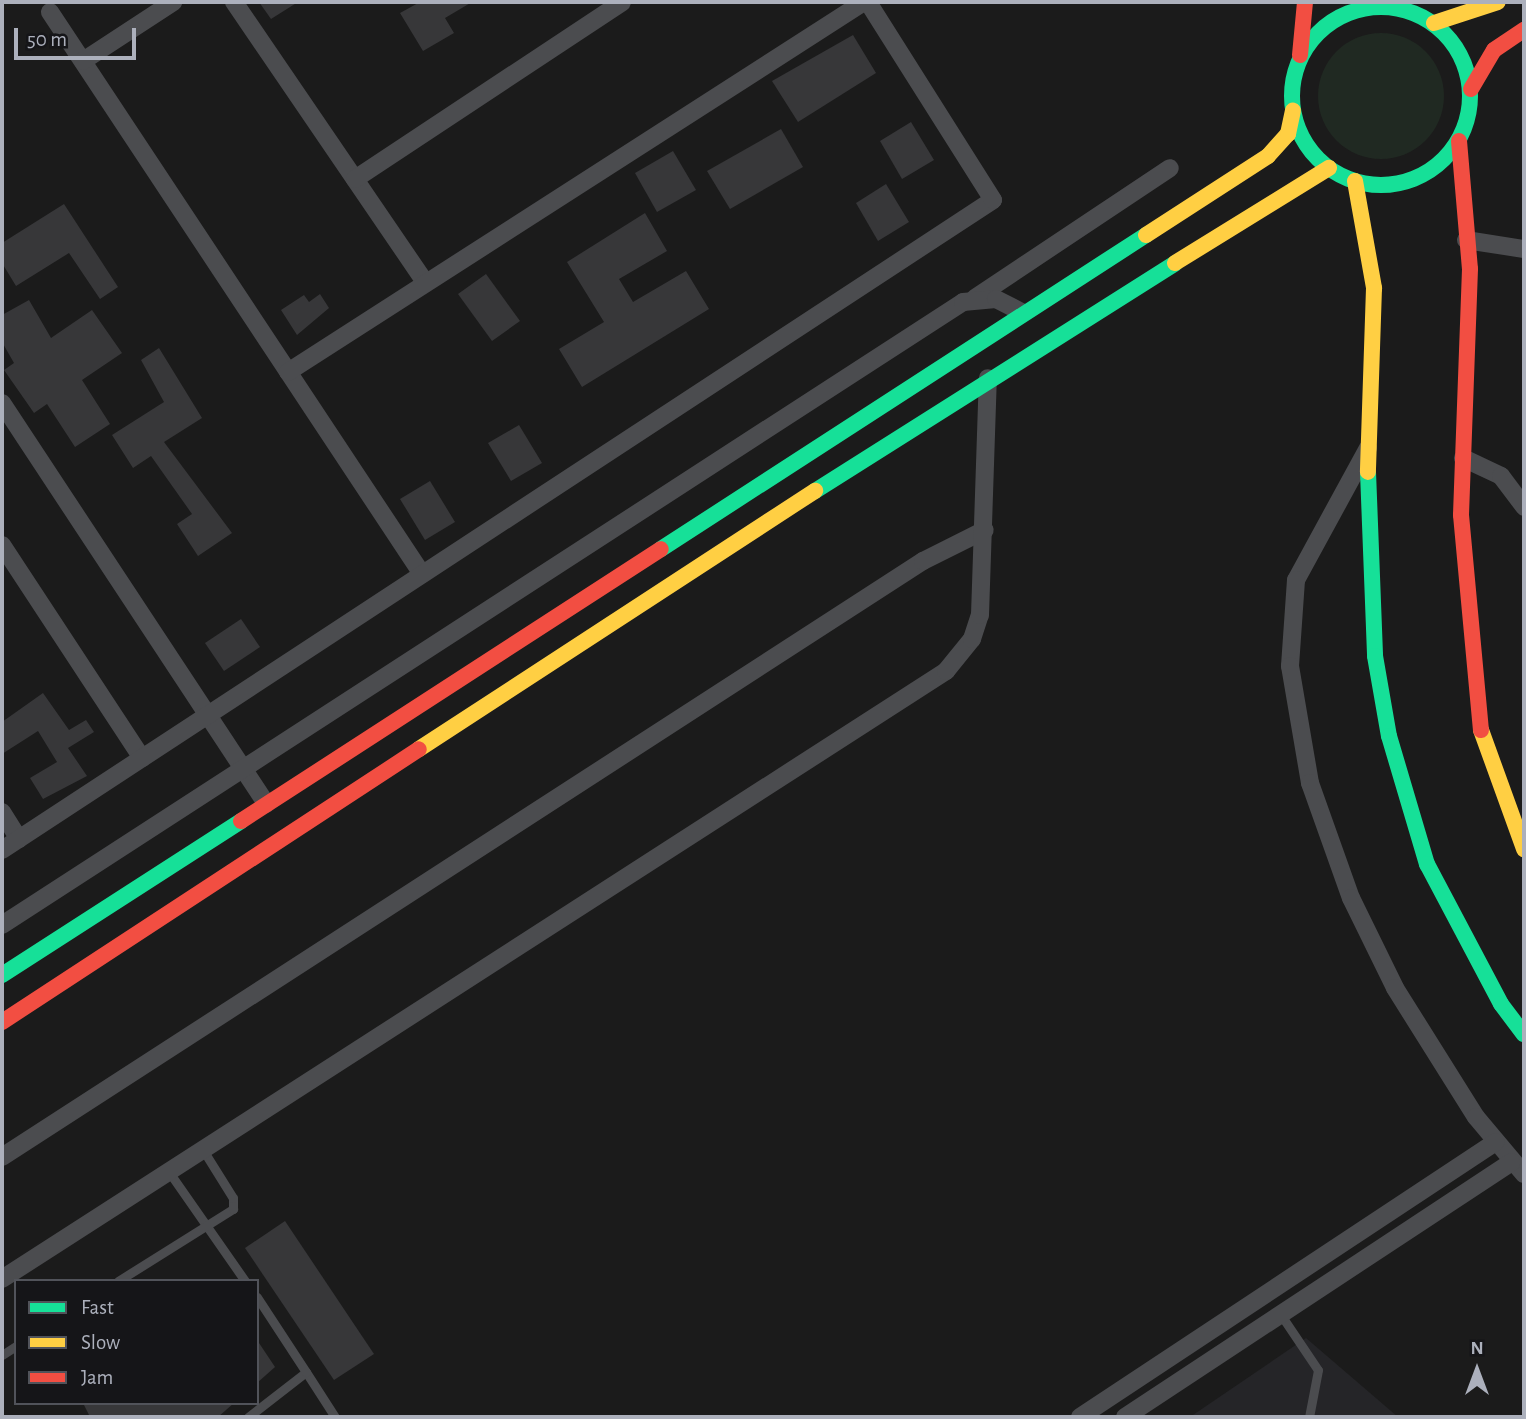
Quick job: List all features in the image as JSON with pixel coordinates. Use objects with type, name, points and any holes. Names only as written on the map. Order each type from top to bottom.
[{"type":"street","points":[[83,61],[173,2]]},
{"type":"street","points":[[234,2],[426,283]]},
{"type":"street","points":[[355,179],[622,2]]},
{"type":"street","points":[[2,850],[993,200],[866,2],[288,372]]},
{"type":"street","points":[[2,975],[1022,312],[1268,156],[1288,134],[1300,60],[1305,2]]},
{"type":"street","points":[[1300,60],[1315,36],[1341,16],[1382,6],[1425,14],[1498,2]]},
{"type":"street","points":[[50,12],[422,574]]},
{"type":"street","points":[[1425,14],[1457,46],[1471,89]]},
{"type":"street","points":[[1524,30],[1494,50],[1471,89],[1459,141],[1466,240],[1461,514],[1476,712],[1492,771],[1524,849]]},
{"type":"street","points":[[1293,111],[1301,134],[1329,168],[1355,181],[1414,179],[1459,141]]},
{"type":"street","points":[[2,925],[242,767],[975,298],[1170,168]]},
{"type":"street","points":[[2,1022],[988,378],[1329,168]]},
{"type":"street","points":[[1355,181],[1374,288],[1370,445],[1375,656],[1406,803],[1427,864],[1501,1004],[1524,1034]]},
{"type":"street","points":[[1466,240],[1524,250]]},
{"type":"street","points":[[975,298],[1022,312]]},
{"type":"street","points":[[2,1279],[946,671],[972,639],[980,615],[985,530],[988,378]]},
{"type":"street","points":[[2,403],[266,804]]},
{"type":"street","points":[[1125,1417],[1280,1314],[1518,1168],[1494,1142],[1433,1054],[1351,898],[1319,814],[1293,702],[1289,622],[1296,580],[1370,445]]},
{"type":"street","points":[[1463,458],[1501,476],[1524,508]]},
{"type":"street","points":[[2,1157],[923,561],[985,530]]},
{"type":"street","points":[[2,545],[142,758]]},
{"type":"street","points":[[2,812],[19,839]]},
{"type":"street","points":[[1080,1417],[1494,1142]]},
{"type":"lane","points":[[121,1279],[235,1204],[203,1150]]},
{"type":"lane","points":[[169,1171],[244,1279]]},
{"type":"lane","points":[[259,1300],[335,1417]]},
{"type":"lane","points":[[1280,1314],[1318,1370],[1309,1417]]},
{"type":"lane","points":[[248,1417],[306,1372]]},
{"type":"shaded area","points":[[1381,33],[1405,38],[1426,51],[1439,72],[1444,96],[1439,120],[1426,141],[1405,154],[1381,159],[1357,154],[1336,141],[1323,120],[1318,96],[1323,72],[1336,51],[1357,38]]},
{"type":"shaded area","points":[[1306,1338],[1398,1417],[1190,1417]]},
{"type":"building","points":[[259,2],[298,2],[271,19]]},
{"type":"building","points":[[420,2],[472,2],[445,18],[454,33],[423,51],[400,13]]},
{"type":"building","points":[[853,35],[876,73],[798,122],[772,81]]},
{"type":"building","points":[[911,122],[934,160],[902,179],[880,141]]},
{"type":"building","points":[[781,129],[803,167],[730,209],[707,171]]},
{"type":"building","points":[[673,151],[696,190],[657,212],[635,173]]},
{"type":"building","points":[[886,184],[909,222],[878,241],[856,203]]},
{"type":"building","points":[[64,204],[118,287],[100,299],[69,253],[16,286],[2,263],[2,243]]},
{"type":"building","points":[[645,213],[667,251],[619,279],[633,302],[686,271],[709,309],[582,387],[559,349],[604,322],[567,262]]},
{"type":"building","points":[[486,274],[520,321],[492,341],[458,294]]},
{"type":"building","points":[[320,294],[329,308],[297,335],[281,310],[304,295],[309,302]]},
{"type":"building","points":[[29,300],[51,338],[92,310],[122,353],[82,380],[110,424],[75,447],[47,404],[34,413],[4,370],[14,363],[2,342],[2,315]]},
{"type":"building","points":[[159,348],[202,418],[164,442],[232,533],[198,556],[177,524],[192,514],[151,456],[133,468],[112,435],[164,402],[141,360]]},
{"type":"building","points":[[519,425],[542,463],[511,481],[488,443]]},
{"type":"building","points":[[430,481],[455,522],[425,540],[400,499]]},
{"type":"building","points":[[241,619],[260,647],[224,671],[205,643]]},
{"type":"building","points":[[43,693],[69,730],[86,720],[94,732],[68,748],[87,776],[43,799],[30,778],[57,762],[38,731],[2,754],[2,722]]},
{"type":"building","points":[[285,1221],[374,1354],[334,1380],[245,1248]]},
{"type":"building","points":[[259,1343],[275,1367],[259,1381]]},
{"type":"building","points":[[84,1405],[232,1405],[218,1417],[90,1417]]},
{"type":"traffic: fast","points":[[1381,7],[1415,14],[1444,33],[1463,62],[1470,96],[1463,130],[1444,159],[1415,178],[1381,185],[1347,178],[1318,159],[1299,130],[1292,96],[1299,62],[1318,33],[1347,14],[1381,7]]},
{"type":"traffic: fast","points":[[661,549],[1146,235]]},
{"type":"traffic: fast","points":[[815,491],[1175,263]]},
{"type":"traffic: fast","points":[[1368,472],[1375,656],[1389,736],[1427,864],[1501,1004],[1524,1034]]},
{"type":"traffic: fast","points":[[2,975],[241,821]]},
{"type":"traffic: slow","points":[[1434,23],[1498,2]]},
{"type":"traffic: slow","points":[[1146,235],[1268,156],[1288,134],[1293,111]]},
{"type":"traffic: slow","points":[[1175,263],[1329,168]]},
{"type":"traffic: slow","points":[[1355,181],[1374,288],[1368,472]]},
{"type":"traffic: slow","points":[[419,749],[815,491]]},
{"type":"traffic: slow","points":[[1481,730],[1524,849]]},
{"type":"traffic: jam","points":[[1300,55],[1305,2]]},
{"type":"traffic: jam","points":[[1471,89],[1494,50],[1524,30]]},
{"type":"traffic: jam","points":[[1459,141],[1470,269],[1461,515],[1481,730]]},
{"type":"traffic: jam","points":[[241,821],[661,549]]},
{"type":"traffic: jam","points":[[2,1022],[419,749]]}]
